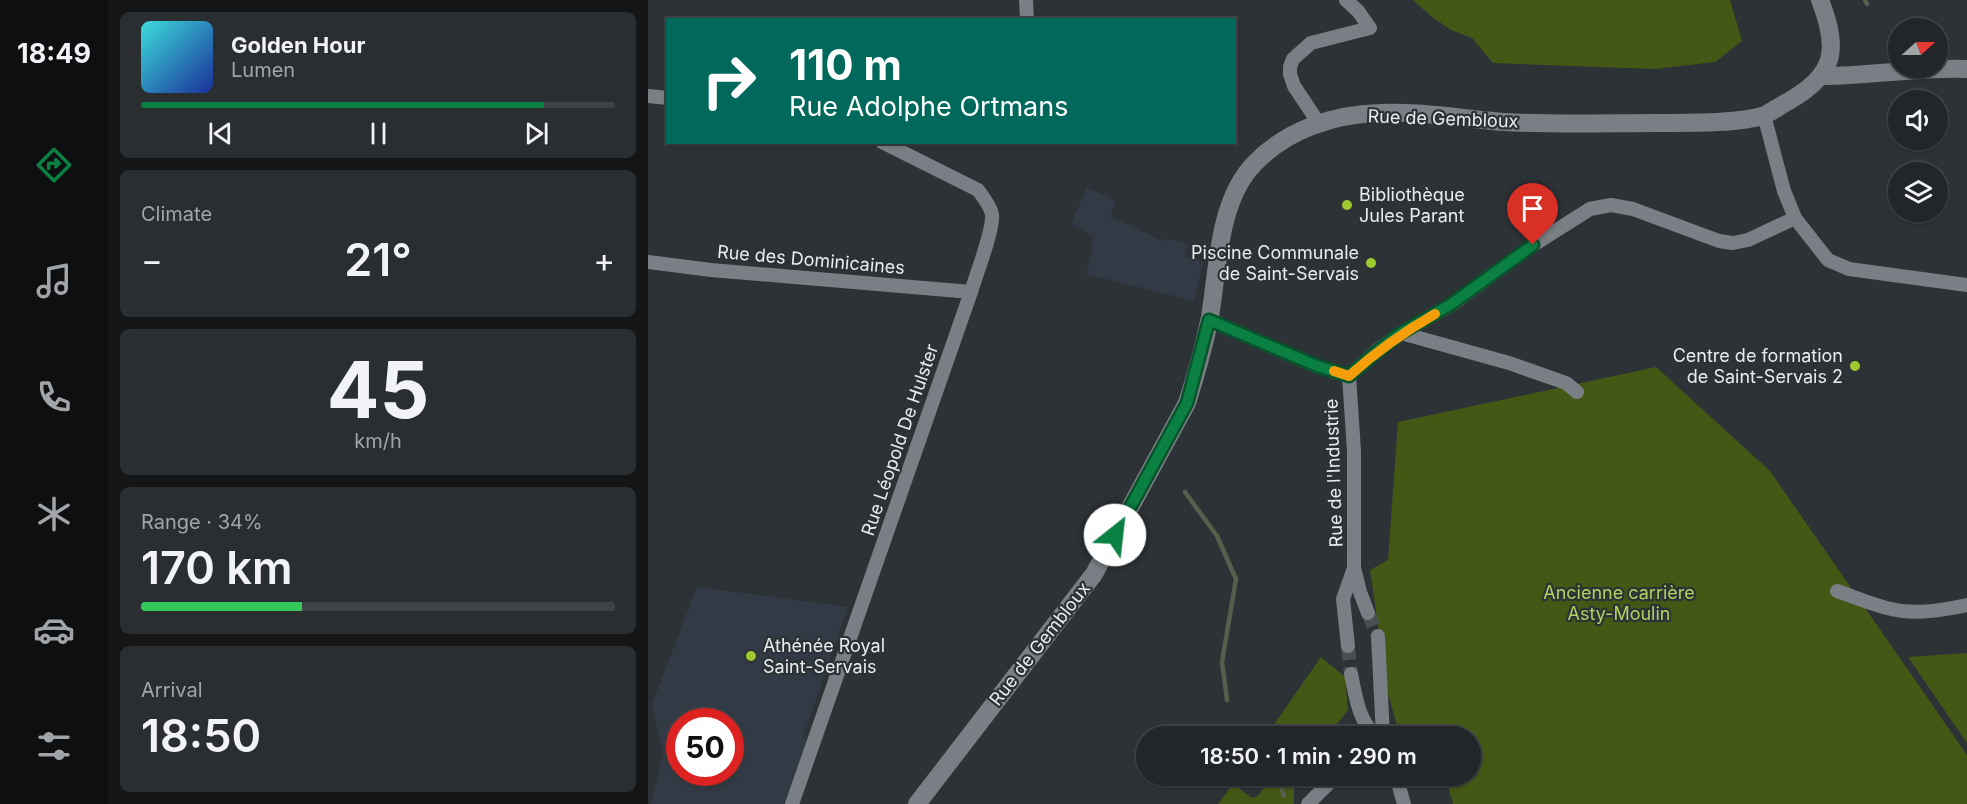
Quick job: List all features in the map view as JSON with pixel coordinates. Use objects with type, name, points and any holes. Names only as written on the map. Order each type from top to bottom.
[{"type":"main road","points":[[1820,0],[1829,27],[1831,48],[1828,65],[1822,76],[1857,76],[1930,68],[1967,69]]},
{"type":"main road","name":"Rue de Gembloux","points":[[917,804],[1094,574],[1187,403],[1209,320],[1227,211],[1234,194],[1254,164],[1281,141],[1318,122],[1378,113],[1532,122],[1687,123],[1744,119],[1764,115],[1804,93],[1822,76]]},
{"type":"street","points":[[1026,0],[1027,18]]},
{"type":"street","points":[[1318,122],[1294,86],[1290,67],[1300,51],[1311,43],[1370,27],[1346,0]]},
{"type":"street","points":[[648,96],[666,98]]},
{"type":"street","points":[[1764,115],[1784,191],[1796,219],[1828,260],[1849,268],[1967,285]]},
{"type":"street","name":"Rue Léopold De Hulster","points":[[792,804],[971,291],[991,227],[992,215],[978,190],[886,144]]},
{"type":"street","points":[[1209,320],[1317,366],[1349,376],[1401,333],[1450,305],[1533,245],[1590,209],[1611,205],[1633,209],[1719,241],[1733,243],[1748,240],[1796,219]]},
{"type":"street","name":"Rue des Dominicaines","points":[[648,262],[711,270],[971,291]]},
{"type":"street","points":[[1401,333],[1509,363],[1566,383],[1577,392]]},
{"type":"street","name":"Rue de l'Industrie","points":[[1349,376],[1354,451],[1354,568],[1359,592],[1368,613]]},
{"type":"street","name":"Rue de l'Industrie","points":[[1348,646],[1343,599],[1354,568]]},
{"type":"street","points":[[1837,591],[1890,609],[1909,612],[1967,605]]},
{"type":"street","points":[[1378,636],[1382,726]]},
{"type":"street","points":[[1352,674],[1358,710],[1367,726]]},
{"type":"street","points":[[1308,804],[1326,786]]},
{"type":"street","points":[[1399,786],[1404,804]]},
{"type":"shaded area","points":[[1087,187],[1116,201],[1110,216],[1165,242],[1166,238],[1187,244],[1184,257],[1203,262],[1194,301],[1086,274],[1092,252],[1093,236],[1071,224]]},
{"type":"shaded area","name":"Athénée Royal Saint-Servais","points":[[697,587],[848,607],[803,737],[809,741],[786,804],[651,804],[663,754],[652,704]]},
{"type":"green space","points":[[1413,0],[1730,0],[1742,41],[1715,62],[1655,69],[1493,63],[1472,38],[1451,30]]},
{"type":"green space","name":"Ancienne carrière Asty-Moulin","points":[[1656,367],[1770,471],[1967,755],[1967,804],[1453,804],[1448,786],[1481,786],[1481,726],[1397,726],[1388,694],[1370,570],[1388,560],[1398,422]]},
{"type":"green space","points":[[1967,653],[1967,743],[1908,657]]},
{"type":"green space","points":[[1321,657],[1345,677],[1348,710],[1336,726],[1273,726]]},
{"type":"green space","points":[[1232,786],[1236,786],[1252,798],[1258,796],[1266,786],[1294,786],[1294,804],[1218,804]]},
{"type":"waterway","points":[[1865,0],[1867,4]]},
{"type":"waterway","points":[[1185,492],[1217,536],[1236,579],[1222,662],[1227,700]]},
{"type":"waterway","points":[[1280,786],[1284,796]]},
{"type":"tunnel","points":[[1368,613],[1378,636]]},
{"type":"tunnel","points":[[1348,646],[1351,674]]},
{"type":"slow traffic","points":[[1334,371],[1349,376],[1401,333],[1435,314]]},
{"type":"place","name":"Bibliothèque Jules Parant","points":[[1347,205]]},
{"type":"place","name":"Piscine Communale de Saint-Servais","points":[[1371,263]]},
{"type":"place","name":"Centre de formation de Saint-Servais 2","points":[[1855,366]]},
{"type":"place","name":"Athénée Royal Saint-Servais","points":[[751,656]]},
{"type":"route","points":[[1115,535],[1187,403],[1195,380],[1209,320],[1317,366],[1349,376],[1401,333],[1450,305],[1533,245]]}]
